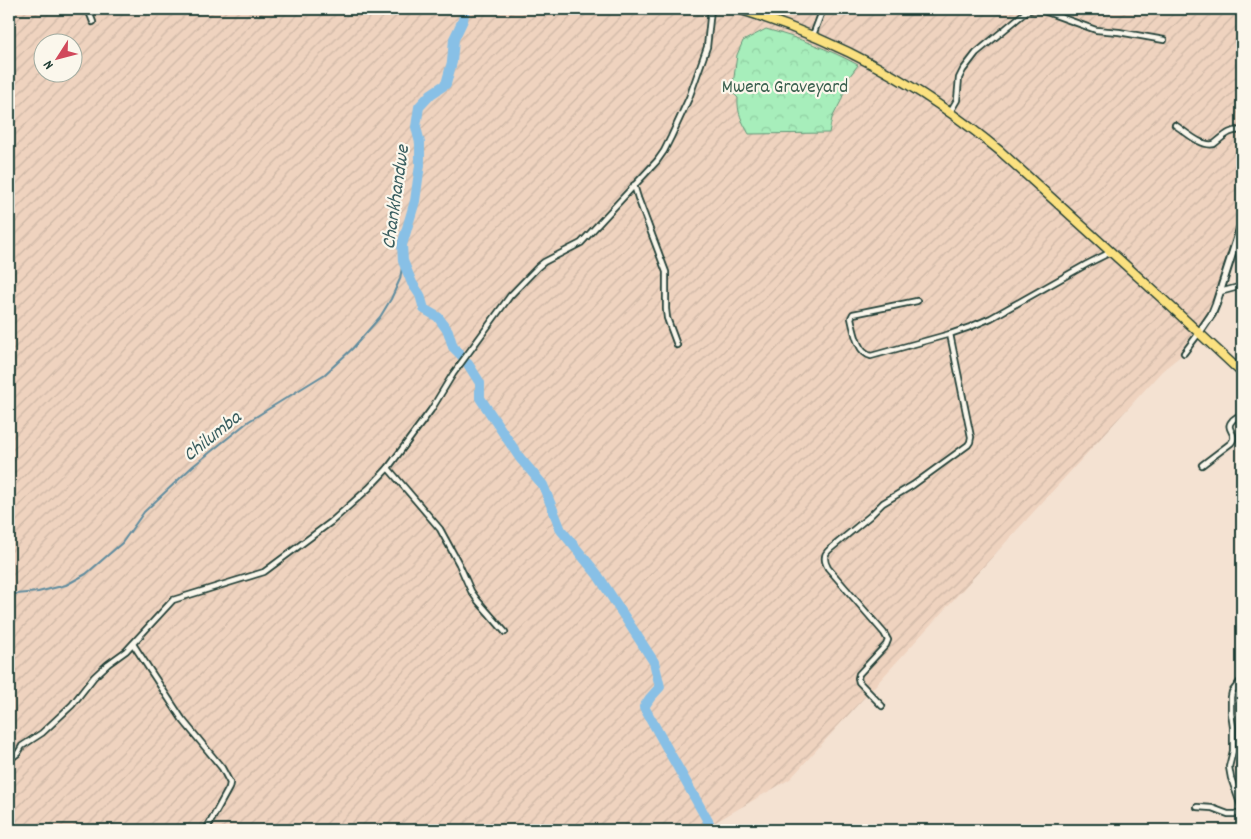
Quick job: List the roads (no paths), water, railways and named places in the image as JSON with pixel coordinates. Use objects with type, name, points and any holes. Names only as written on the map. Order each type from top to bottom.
[{"type":"highway","points":[[738,9],[769,18],[813,35],[871,62],[950,112],[1000,151],[1242,373]]},
{"type":"street","points":[[88,9],[93,22]]},
{"type":"street","points":[[9,760],[18,753],[22,746],[42,733],[72,705],[100,671],[122,655],[173,600],[269,569],[331,522],[388,468],[431,410],[454,374],[510,296],[544,262],[581,243],[657,161],[664,151],[689,98],[707,47],[711,9]]},
{"type":"street","points":[[760,9],[769,18]]},
{"type":"street","points":[[813,35],[823,9]]},
{"type":"street","points":[[950,112],[957,100],[959,78],[967,64],[992,38],[1026,11],[1040,10],[1096,30],[1120,32],[1164,40]]},
{"type":"street","points":[[1175,125],[1203,143],[1211,145],[1232,131],[1237,129],[1242,131]]},
{"type":"street","points":[[634,185],[666,272],[667,318],[677,345]]},
{"type":"street","points":[[1184,352],[1212,314],[1242,223]]},
{"type":"street","points":[[917,301],[853,314],[851,318],[857,339],[864,353],[871,356],[970,327],[991,318],[1111,252]]},
{"type":"street","points":[[1220,292],[1242,286]]},
{"type":"street","points":[[882,706],[859,682],[858,678],[859,674],[886,645],[888,640],[828,568],[824,556],[883,503],[913,485],[970,442],[971,437],[950,334]]},
{"type":"street","points":[[1202,465],[1234,440],[1230,424],[1232,420],[1242,414]]},
{"type":"street","points":[[388,468],[440,529],[474,596],[505,632]]},
{"type":"street","points":[[133,644],[177,713],[222,768],[230,783],[206,830]]},
{"type":"street","points":[[1242,679],[1232,692],[1231,697],[1233,751],[1229,767],[1242,809]]},
{"type":"street","points":[[1197,807],[1212,808],[1228,814],[1242,814]]},
{"type":"waterway","name":"Chankhandwe","points":[[462,356],[453,347],[448,331],[438,317],[424,309],[420,295],[412,283],[403,261],[402,245],[415,201],[420,165],[420,143],[416,127],[419,107],[431,94],[446,84],[452,62],[454,39],[463,20],[465,9]]},
{"type":"waterway","name":"Chilumba","points":[[9,593],[38,592],[66,585],[86,574],[122,543],[144,512],[193,466],[249,421],[325,374],[352,349],[380,317],[400,279],[403,261]]},
{"type":"waterway","points":[[468,364],[480,383],[480,398],[520,458],[543,485],[561,530],[597,574],[654,662],[660,687],[644,707],[709,823]]},
{"type":"waterway","points":[[709,823],[714,830]]},
{"type":"park label","name":"Mwera Graveyard","points":[[785,85]]}]
